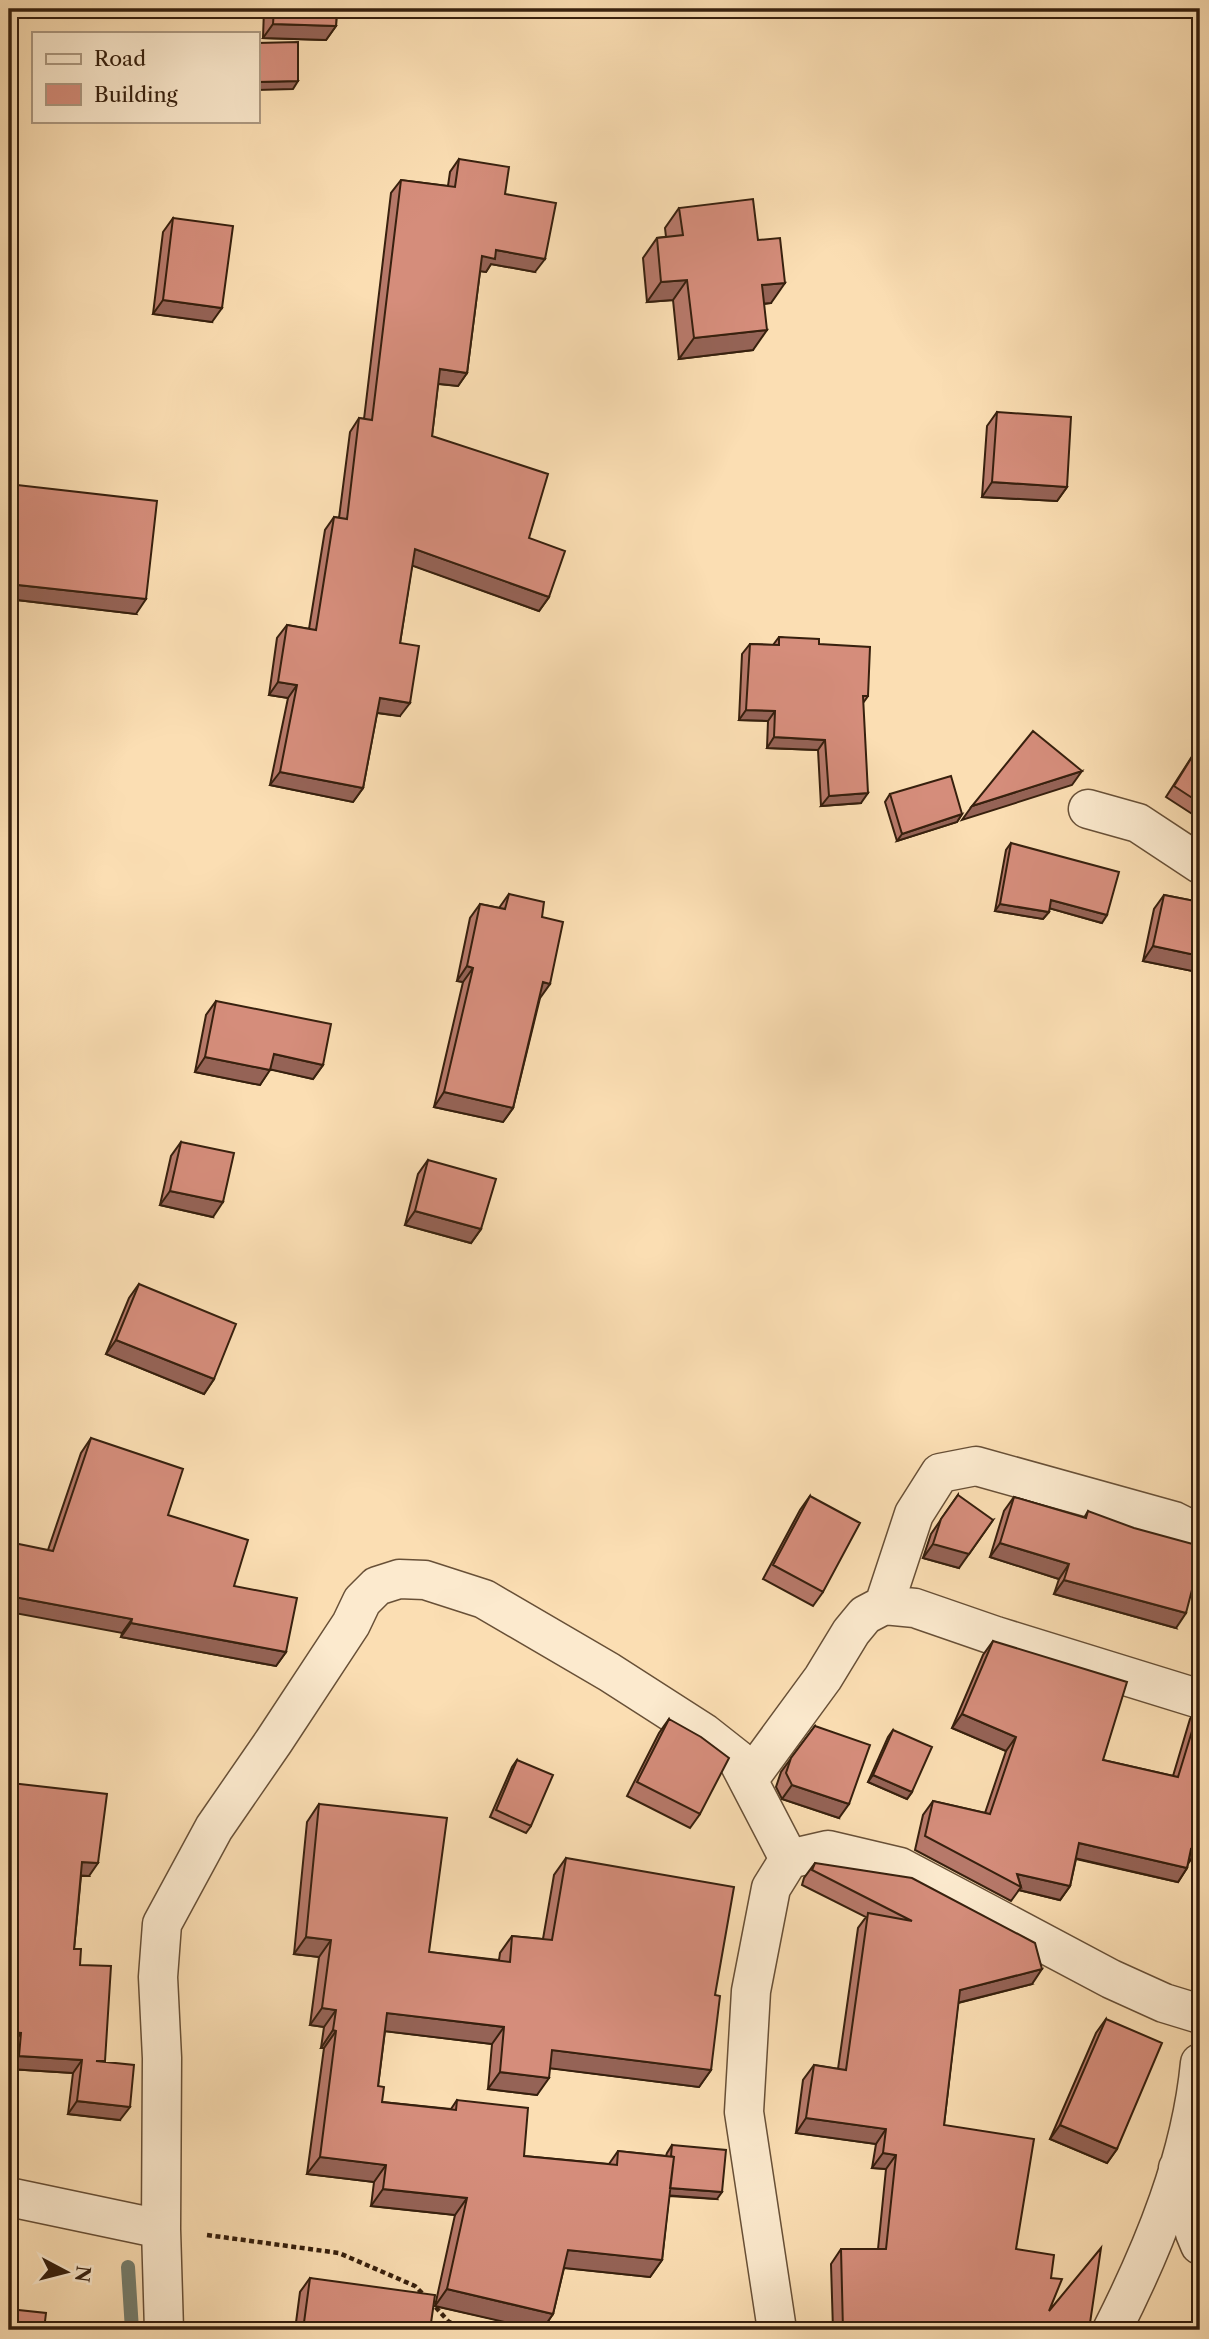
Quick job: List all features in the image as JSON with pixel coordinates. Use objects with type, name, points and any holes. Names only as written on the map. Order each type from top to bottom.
[{"type":"street","points":[[1088,809],[1138,823],[1200,864]]},
{"type":"street","points":[[884,1605],[914,1514],[940,1473],[976,1466],[1174,1521],[1200,1534]]},
{"type":"street","points":[[164,2330],[161,2229],[162,2058],[158,1977],[162,1924],[214,1828],[351,1624],[362,1601],[377,1586],[399,1579],[425,1580],[484,1599],[609,1672],[704,1733],[737,1759],[789,1859]]},
{"type":"street","points":[[749,1779],[822,1678],[851,1632],[865,1615],[884,1605],[915,1608],[1200,1699]]},
{"type":"street","points":[[777,2330],[744,2112],[751,1991],[771,1888],[789,1859],[828,1850],[900,1867],[1111,1979],[1164,2003],[1200,2014]]},
{"type":"street","points":[[1112,2330],[1140,2273],[1162,2218],[1197,2094],[1200,2063]]},
{"type":"street","points":[[1178,2168],[1200,2245]]},
{"type":"street","points":[[9,2197],[161,2229]]},
{"type":"path","points":[[161,2229],[339,2253],[415,2286],[449,2322],[475,2330]]},
{"type":"path","points":[[603,2330],[689,2327],[717,2330]]},
{"type":"building","points":[[274,9],[337,9],[336,26],[273,24]]},
{"type":"building","points":[[298,42],[298,81],[259,82],[259,43]]},
{"type":"building","points":[[459,159],[509,167],[505,194],[556,203],[545,259],[496,250],[495,259],[482,256],[467,373],[440,369],[432,436],[548,474],[529,538],[565,551],[549,597],[415,549],[400,643],[419,646],[410,703],[380,698],[363,788],[280,772],[297,685],[278,682],[287,625],[316,630],[334,517],[347,519],[359,418],[372,420],[401,180],[455,187]]},
{"type":"building","points":[[753,199],[758,240],[780,238],[785,283],[762,285],[767,330],[694,338],[687,280],[661,282],[657,238],[683,235],[679,208]]},
{"type":"building","points":[[173,218],[233,226],[222,308],[163,300]]},
{"type":"building","points":[[997,412],[1071,417],[1067,487],[992,482]]},
{"type":"building","points":[[17,485],[157,501],[146,599],[9,584]]},
{"type":"building","points":[[779,637],[819,639],[819,644],[870,647],[868,696],[863,696],[868,793],[829,796],[825,740],[774,737],[775,711],[746,710],[750,644],[779,645]]},
{"type":"building","points":[[1033,731],[1082,771],[972,806]]},
{"type":"building","points":[[1200,744],[1200,803],[1174,786]]},
{"type":"building","points":[[951,776],[962,814],[902,834],[890,794]]},
{"type":"building","points":[[1011,843],[1119,872],[1107,915],[1051,900],[1049,912],[1000,904]]},
{"type":"building","points":[[509,894],[544,902],[542,917],[563,922],[550,984],[543,982],[513,1108],[444,1092],[473,968],[467,966],[480,904],[505,909]]},
{"type":"building","points":[[1164,895],[1200,902],[1200,956],[1153,946]]},
{"type":"building","points":[[216,1001],[331,1024],[323,1065],[274,1054],[270,1070],[205,1057]]},
{"type":"building","points":[[181,1142],[234,1153],[223,1202],[170,1191]]},
{"type":"building","points":[[428,1160],[496,1179],[481,1229],[415,1211]]},
{"type":"building","points":[[139,1284],[236,1324],[214,1379],[116,1340]]},
{"type":"building","points":[[91,1438],[183,1469],[168,1515],[248,1540],[234,1586],[297,1598],[286,1652],[131,1623],[132,1619],[9,1596],[9,1542],[53,1551]]},
{"type":"building","points":[[958,1495],[993,1520],[969,1554],[933,1544],[941,1519]]},
{"type":"building","points":[[810,1496],[860,1523],[823,1592],[773,1565]]},
{"type":"building","points":[[1014,1497],[1086,1518],[1088,1511],[1134,1528],[1200,1546],[1200,1559],[1186,1613],[1064,1580],[1069,1564],[1000,1543]]},
{"type":"building","points":[[993,1641],[1127,1682],[1103,1760],[1178,1777],[1200,1705],[1200,1835],[1197,1850],[1191,1849],[1187,1868],[1079,1843],[1070,1886],[1017,1874],[1021,1887],[925,1836],[933,1801],[990,1814],[1016,1737],[962,1714]]},
{"type":"building","points":[[669,1719],[701,1737],[729,1758],[700,1814],[637,1782]]},
{"type":"building","points":[[815,1726],[870,1745],[849,1804],[792,1785],[786,1773],[791,1758]]},
{"type":"building","points":[[893,1730],[932,1747],[912,1792],[873,1775]]},
{"type":"building","points":[[517,1760],[553,1775],[531,1826],[496,1810]]},
{"type":"building","points":[[11,1783],[107,1794],[98,1863],[82,1862],[74,1949],[81,1949],[80,1965],[111,1966],[105,2061],[96,2061],[134,2065],[130,2107],[77,2101],[82,2060],[19,2056],[21,2033],[9,2032],[9,1921],[16,1855],[9,1854]]},
{"type":"building","points":[[319,1804],[447,1818],[429,1952],[510,1962],[512,1936],[552,1940],[566,1858],[734,1887],[715,1995],[720,1996],[711,2070],[552,2050],[549,2078],[500,2072],[504,2027],[387,2013],[378,2086],[384,2087],[382,2102],[456,2110],[457,2100],[528,2108],[524,2156],[617,2165],[618,2151],[674,2157],[662,2260],[568,2250],[553,2314],[447,2289],[467,2198],[383,2189],[386,2165],[320,2157],[336,2031],[333,2030],[336,2010],[322,2008],[331,1940],[306,1937]]},
{"type":"building","points":[[815,1863],[912,1878],[1035,1943],[1042,1969],[960,1990],[944,2125],[1034,2139],[1016,2249],[1054,2255],[1051,2278],[1062,2279],[1049,2311],[1101,2248],[1089,2330],[843,2330],[841,2249],[886,2249],[896,2155],[883,2153],[886,2129],[806,2118],[814,2065],[846,2070],[868,1913],[912,1921],[812,1870]]},
{"type":"building","points":[[1106,2019],[1162,2043],[1117,2149],[1060,2125]]},
{"type":"building","points":[[672,2145],[726,2150],[722,2192],[670,2188],[674,2157],[671,2156]]},
{"type":"building","points":[[310,2278],[435,2295],[430,2330],[303,2330]]},
{"type":"building","points":[[9,2309],[46,2313],[44,2330],[9,2330]]},
{"type":"waterway","points":[[128,2267],[132,2330]]}]
